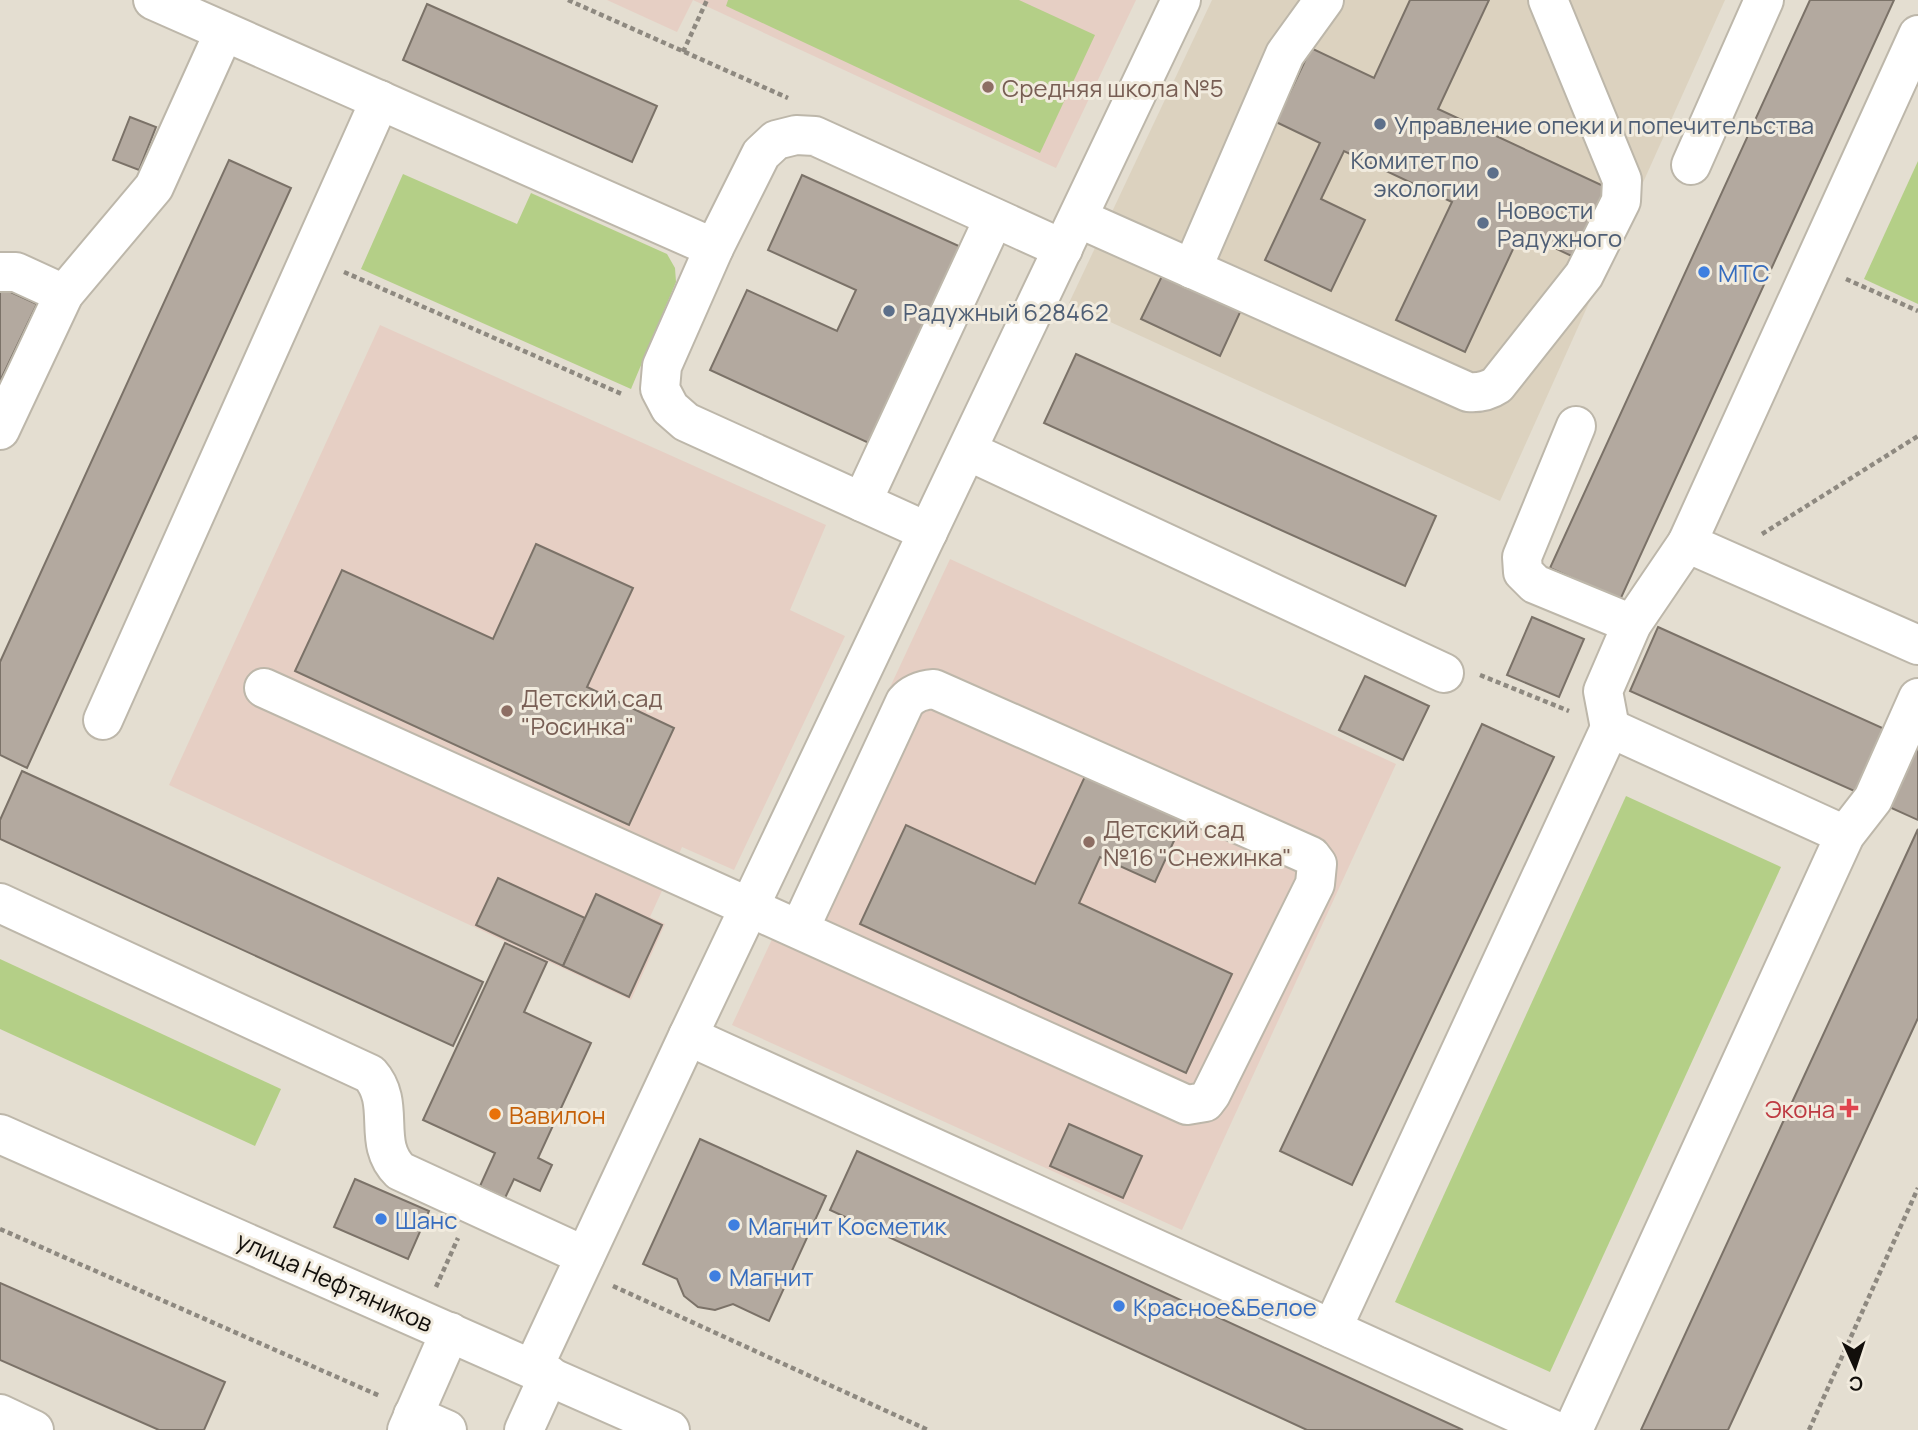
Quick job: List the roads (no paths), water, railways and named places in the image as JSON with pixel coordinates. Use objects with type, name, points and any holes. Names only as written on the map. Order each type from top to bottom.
[{"type":"street","points":[[153,0],[714,248]]},
{"type":"street","points":[[524,1430],[541,1372],[585,1256],[1181,0]]},
{"type":"street","points":[[1192,269],[1285,54],[1324,0]]},
{"type":"street","points":[[928,532],[686,422],[670,408],[660,389],[662,366],[714,248],[761,154],[776,140],[796,135],[815,136],[994,218],[1071,233],[1192,269],[1468,392],[1484,392],[1497,385],[1590,265],[1621,201],[1623,191],[1622,180],[1548,0]]},
{"type":"street","points":[[1691,165],[1764,0]]},
{"type":"street","points":[[0,430],[64,294],[154,187],[224,32]]},
{"type":"street","points":[[1332,1329],[1610,728],[1602,691],[1632,624],[1687,543],[1918,35]]},
{"type":"street","points":[[103,720],[380,100]]},
{"type":"street","points":[[862,502],[994,218]]},
{"type":"street","points":[[0,272],[16,272],[64,294]]},
{"type":"street","points":[[1576,426],[1522,557],[1523,572],[1535,584],[1632,624]]},
{"type":"street","points":[[968,451],[1444,673]]},
{"type":"street","points":[[1687,543],[1918,645]]},
{"type":"street","points":[[264,688],[1187,1105],[1205,1102],[1211,1094],[1315,884],[1317,864],[1311,856],[934,689],[922,690],[911,695],[905,702],[800,928]]},
{"type":"street","points":[[1573,1430],[1845,835],[1873,799],[1918,698]]},
{"type":"street","points":[[1610,728],[1845,835]]},
{"type":"street","points":[[0,903],[370,1074],[383,1094],[386,1146],[391,1163],[400,1171],[585,1256]]},
{"type":"street","points":[[688,1035],[1555,1430]]},
{"type":"street","name":"улица Нефтяников","points":[[0,1134],[670,1430]]},
{"type":"street","points":[[421,1421],[450,1332]]},
{"type":"street","points":[[0,1414],[34,1430]]},
{"type":"place","name":"Средняя школа №5","points":[[988,87]]},
{"type":"place","name":"Управление опеки и попечительства","points":[[1380,124]]},
{"type":"place","name":"Комитет по экологии","points":[[1493,173]]},
{"type":"place","name":"Новости Радужного","points":[[1483,223]]},
{"type":"place","name":"МТС","points":[[1704,272]]},
{"type":"place","name":"Радужный 628462","points":[[889,311]]},
{"type":"place","name":"Детский сад \"Росинка\"","points":[[507,711]]},
{"type":"place","name":"Детский сад №16 \"Снежинка\"","points":[[1089,842]]},
{"type":"place","name":"Экона","points":[[1849,1108]]},
{"type":"place","name":"Вавилон","points":[[495,1114]]},
{"type":"place","name":"Шанс","points":[[381,1219]]},
{"type":"place","name":"Магнит Косметик","points":[[734,1225]]},
{"type":"place","name":"Магнит","points":[[715,1276]]},
{"type":"place","name":"Красное&Белое","points":[[1119,1306]]}]
